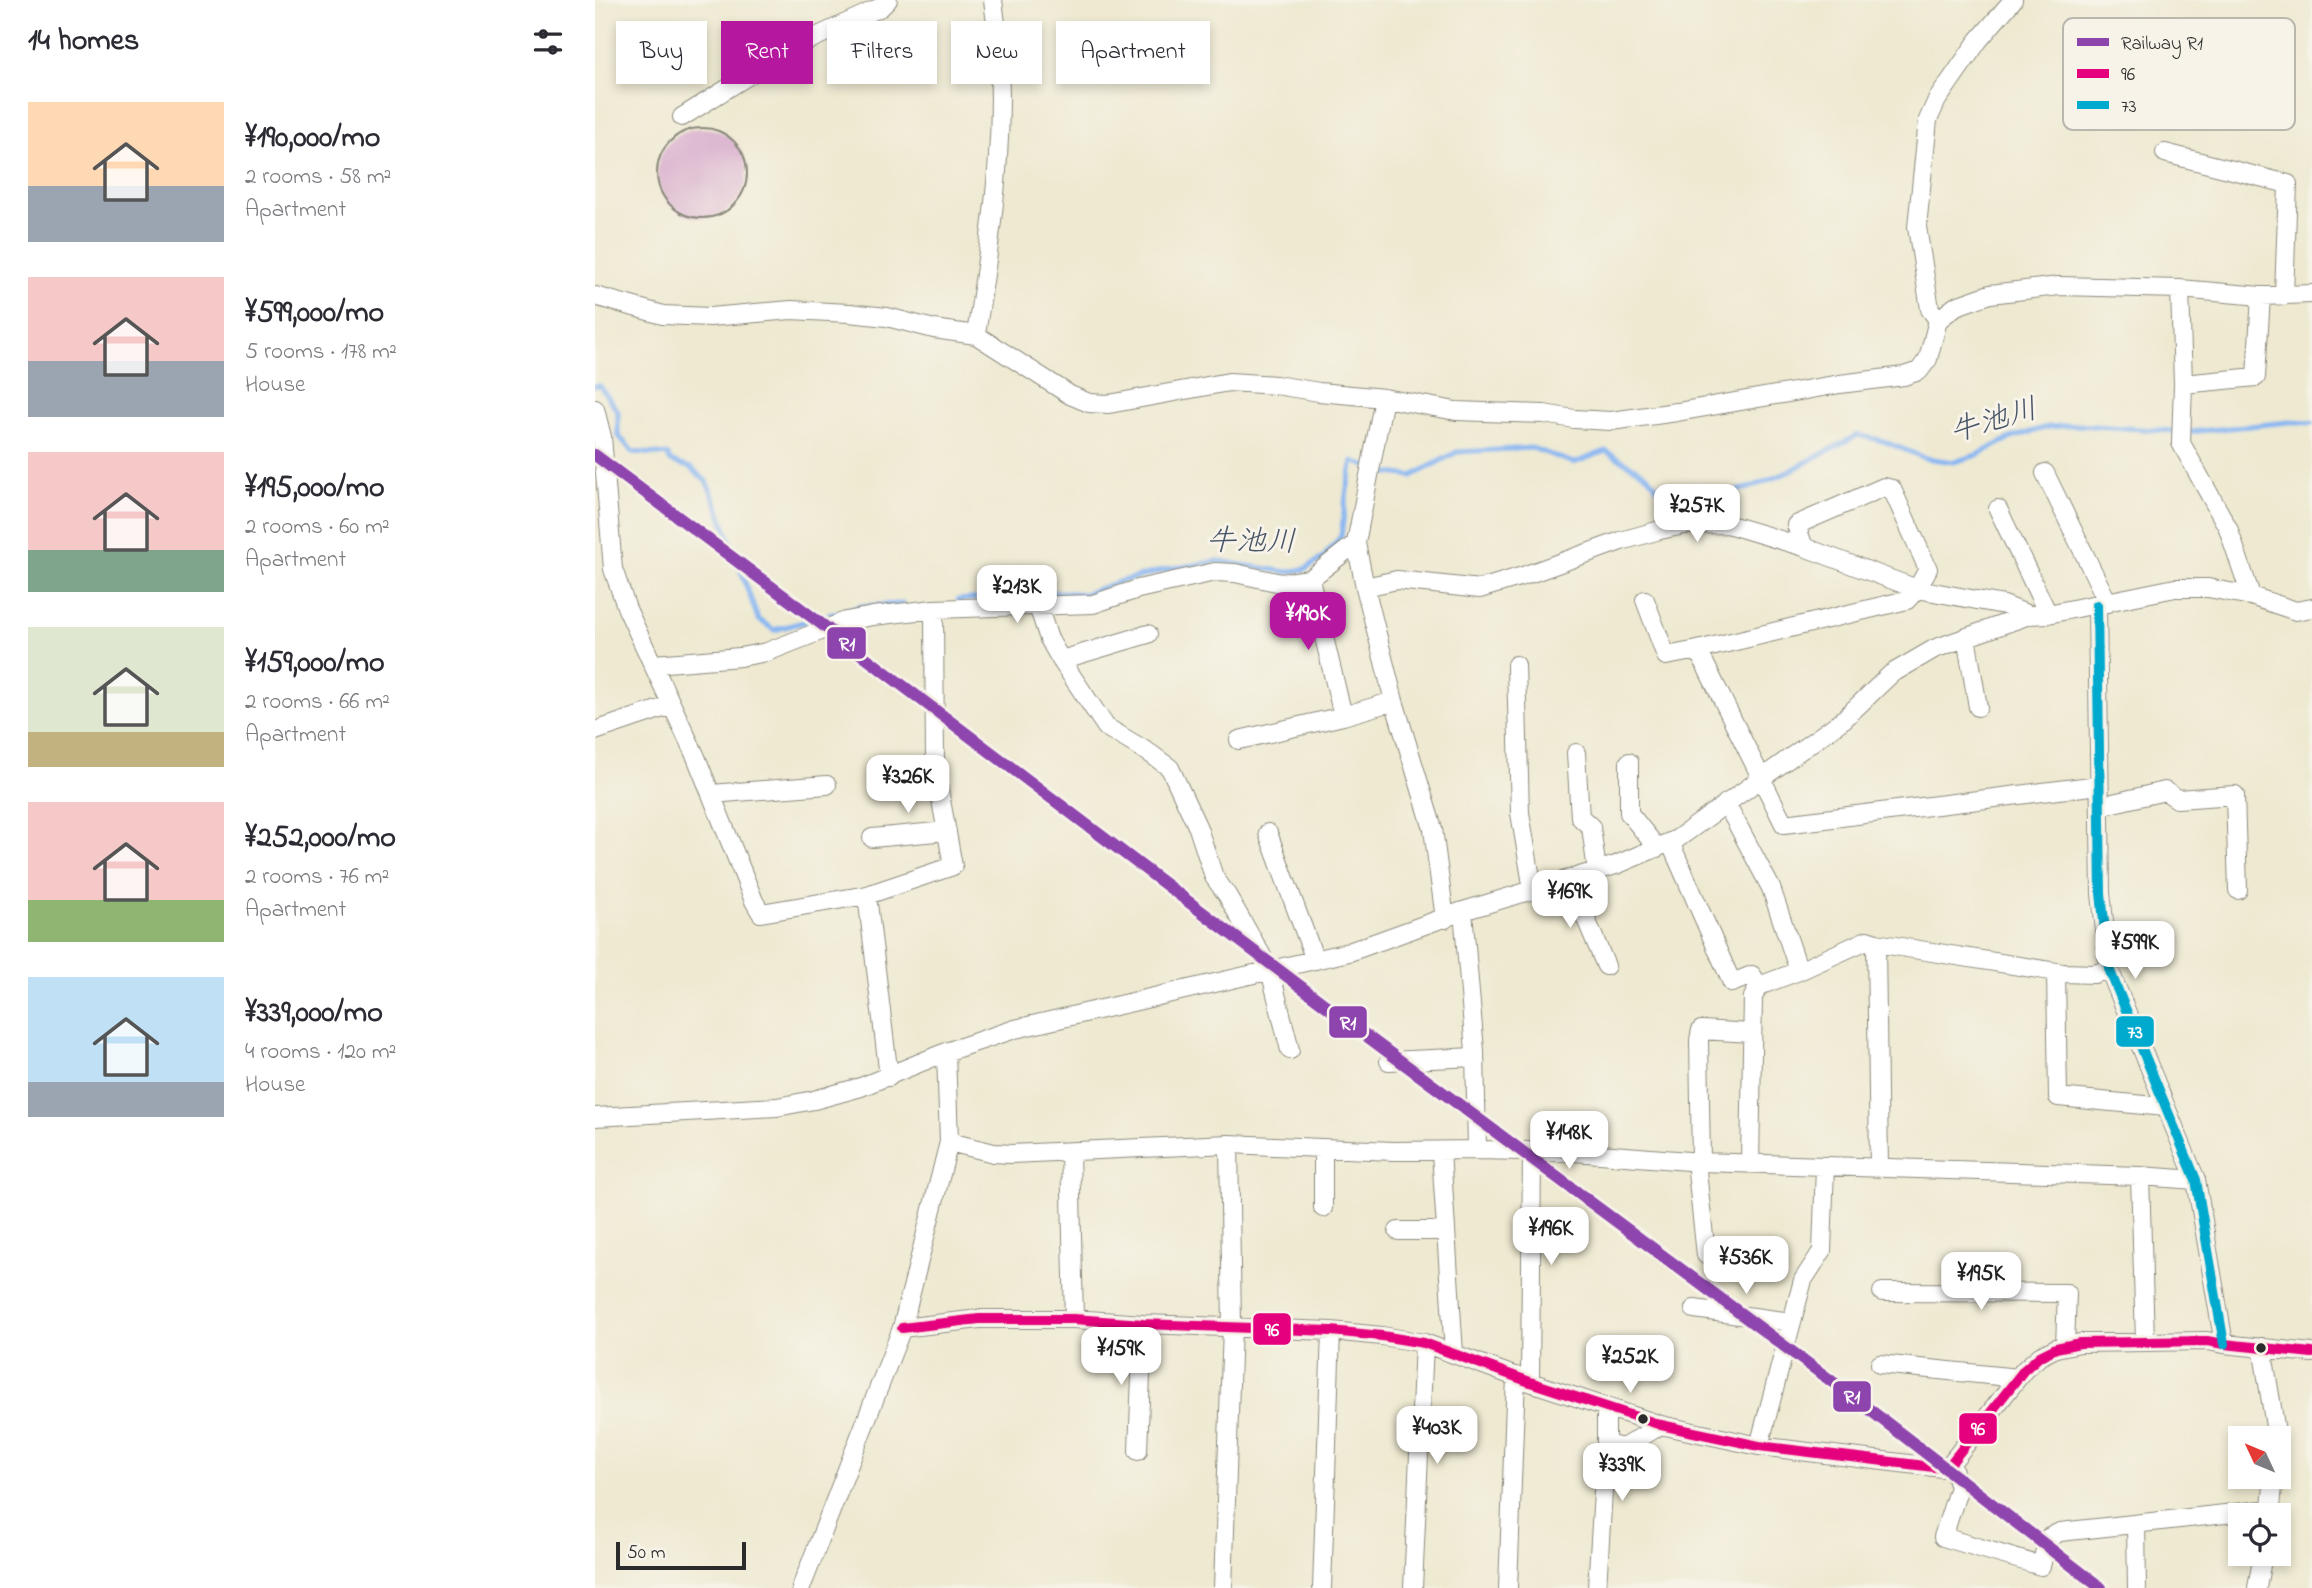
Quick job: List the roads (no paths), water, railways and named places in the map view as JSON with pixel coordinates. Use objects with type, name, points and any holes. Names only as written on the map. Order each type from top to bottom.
[{"type":"street","points":[[682,117],[792,48],[881,7],[888,0]]},
{"type":"street","points":[[977,335],[996,199],[1002,106],[999,43],[993,0]]},
{"type":"street","points":[[1938,320],[1930,309],[1917,226],[1928,120],[1937,100],[1978,41],[2013,0]]},
{"type":"street","points":[[2165,153],[2288,184],[2284,296]]},
{"type":"street","points":[[595,296],[663,315],[711,317],[792,310],[849,313],[887,317],[934,330],[977,335],[1070,395],[1089,403],[1109,404],[1229,382],[1276,384],[1319,392],[1384,398],[1456,411],[1544,414],[1611,421],[1904,376],[1919,371],[1928,359],[1938,320],[1956,306],[1990,294],[2059,286],[2180,289],[2261,296],[2312,294]]},
{"type":"street","points":[[2180,289],[2183,384],[2181,443],[2228,528],[2251,596]]},
{"type":"street","points":[[2183,384],[2256,377],[2261,296]]},
{"type":"street","points":[[1384,398],[1356,543],[1394,701],[1433,829],[1445,919]]},
{"type":"street","points":[[595,409],[602,437],[613,569],[627,609],[673,705],[761,913],[867,895],[953,866],[935,767],[934,609]]},
{"type":"street","points":[[2045,473],[2102,604],[2099,785],[2101,893],[2109,969],[2196,1180],[2224,1344]]},
{"type":"street","points":[[1645,600],[1665,656],[1907,600],[1917,589],[1928,569],[1892,489],[1884,487],[1796,525],[1804,547]]},
{"type":"street","points":[[1998,509],[2048,614]]},
{"type":"street","points":[[1365,587],[1397,580],[1480,589],[1621,541],[1684,525],[1727,524],[1804,547],[1917,589],[2004,606],[2029,615]]},
{"type":"street","points":[[654,664],[740,657],[767,652],[846,621],[934,609],[1093,604],[1138,589],[1215,572],[1235,573],[1281,583],[1310,579],[1356,543]]},
{"type":"street","points":[[1310,579],[1343,716]]},
{"type":"street","points":[[595,1116],[777,1107],[814,1100],[889,1077],[946,1052],[1015,1029],[1349,952],[1463,911],[1597,871],[1664,845],[1844,719],[1891,674],[1934,649],[2029,615],[2048,614],[2175,588],[2208,588],[2251,596],[2295,611],[2312,608]]},
{"type":"street","points":[[1038,606],[1049,639],[1106,727],[1170,768],[1198,828],[1214,877],[1270,970],[1290,1049]]},
{"type":"street","points":[[1061,660],[1148,634]]},
{"type":"street","points":[[1966,637],[1978,707]]},
{"type":"street","points":[[1699,650],[1784,824],[2099,785]]},
{"type":"street","points":[[1516,665],[1520,813],[1533,890]]},
{"type":"street","points":[[1239,740],[1343,716],[1394,701]]},
{"type":"street","points":[[595,731],[673,705]]},
{"type":"street","points":[[1576,753],[1580,817],[1591,827],[1597,871]]},
{"type":"street","points":[[1629,762],[1629,813],[1664,845],[1733,984],[1752,975],[1759,986]]},
{"type":"street","points":[[711,794],[827,785]]},
{"type":"street","points":[[2100,806],[2165,791],[2177,799],[2235,795],[2238,890]]},
{"type":"street","points":[[1726,803],[1771,888],[1799,971]]},
{"type":"street","points":[[871,838],[947,831]]},
{"type":"street","points":[[1268,833],[1315,960]]},
{"type":"street","points":[[1569,879],[1606,966]]},
{"type":"street","points":[[867,895],[889,1077]]},
{"type":"street","points":[[1463,911],[1475,1057],[1477,1150]]},
{"type":"street","points":[[1750,1164],[1753,997],[1759,986],[1867,940],[2056,972],[2094,974],[2109,969]]},
{"type":"street","points":[[1876,943],[1879,1167]]},
{"type":"street","points":[[2056,972],[2058,1097],[2166,1107]]},
{"type":"street","points":[[1706,1255],[1698,1162],[1699,1040],[1702,1031],[1752,1033]]},
{"type":"street","points":[[801,1588],[902,1328],[949,1142],[946,1052]]},
{"type":"street","points":[[1389,1061],[1475,1057]]},
{"type":"street","points":[[949,1142],[1003,1154],[1229,1144],[1441,1152],[1575,1152],[1698,1162],[2196,1180]]},
{"type":"street","points":[[1223,1588],[1232,1326],[1229,1144]]},
{"type":"street","points":[[1323,1148],[1323,1208]]},
{"type":"street","points":[[1508,1588],[1523,1379],[1532,1151]]},
{"type":"street","points":[[1070,1152],[1075,1319]]},
{"type":"street","points":[[1441,1152],[1454,1354]]},
{"type":"street","points":[[1759,1446],[1803,1280],[1822,1251],[1825,1166]]},
{"type":"street","points":[[2140,1176],[2145,1341]]},
{"type":"street","points":[[1398,1231],[1446,1231]]},
{"type":"street","points":[[1882,1292],[2067,1293],[2065,1346]]},
{"type":"street","points":[[1694,1309],[1792,1322]]},
{"type":"street","points":[[902,1328],[979,1319],[1075,1319],[1331,1331],[1424,1343],[1661,1425],[1759,1446],[1942,1468],[1951,1463],[2024,1370],[2040,1356],[2056,1348],[2080,1343],[2207,1340],[2312,1353]]},
{"type":"street","points":[[1138,1451],[1143,1324]]},
{"type":"street","points":[[1322,1588],[1331,1331]]},
{"type":"street","points":[[1413,1588],[1424,1343]]},
{"type":"street","points":[[2263,1347],[2275,1426]]},
{"type":"street","points":[[1880,1364],[2018,1378]]},
{"type":"street","points":[[1597,1588],[1607,1407]]},
{"type":"street","points":[[1607,1444],[1623,1448],[1661,1425]]},
{"type":"street","points":[[1951,1463],[1959,1487],[1943,1537],[2041,1566],[2046,1542],[2052,1535],[2228,1516]]},
{"type":"street","points":[[2136,1524],[2137,1588]]},
{"type":"street","points":[[2257,1588],[2261,1566]]},
{"type":"waterway","name":"牛池川","points":[[595,386],[600,386],[618,412],[618,435],[633,452],[668,455],[670,461],[691,468],[706,481],[717,504],[758,619],[774,630],[862,606],[903,604]]},
{"type":"waterway","name":"牛池川","points":[[958,600],[1063,592],[1084,594],[1169,569],[1218,561],[1287,572],[1305,569],[1323,558],[1341,536],[1353,461],[1382,472],[1412,476],[1457,452],[1532,448],[1574,463],[1606,451],[1647,475],[1670,504],[1749,488],[1784,474],[1858,435],[1883,441],[1925,458],[1954,462],[1977,455],[2011,438],[2048,427],[2078,425],[2189,432],[2289,422],[2312,423]]},
{"type":"rail line","name":"R1","points":[[595,455],[1333,1011],[1861,1403],[2101,1588]]}]
